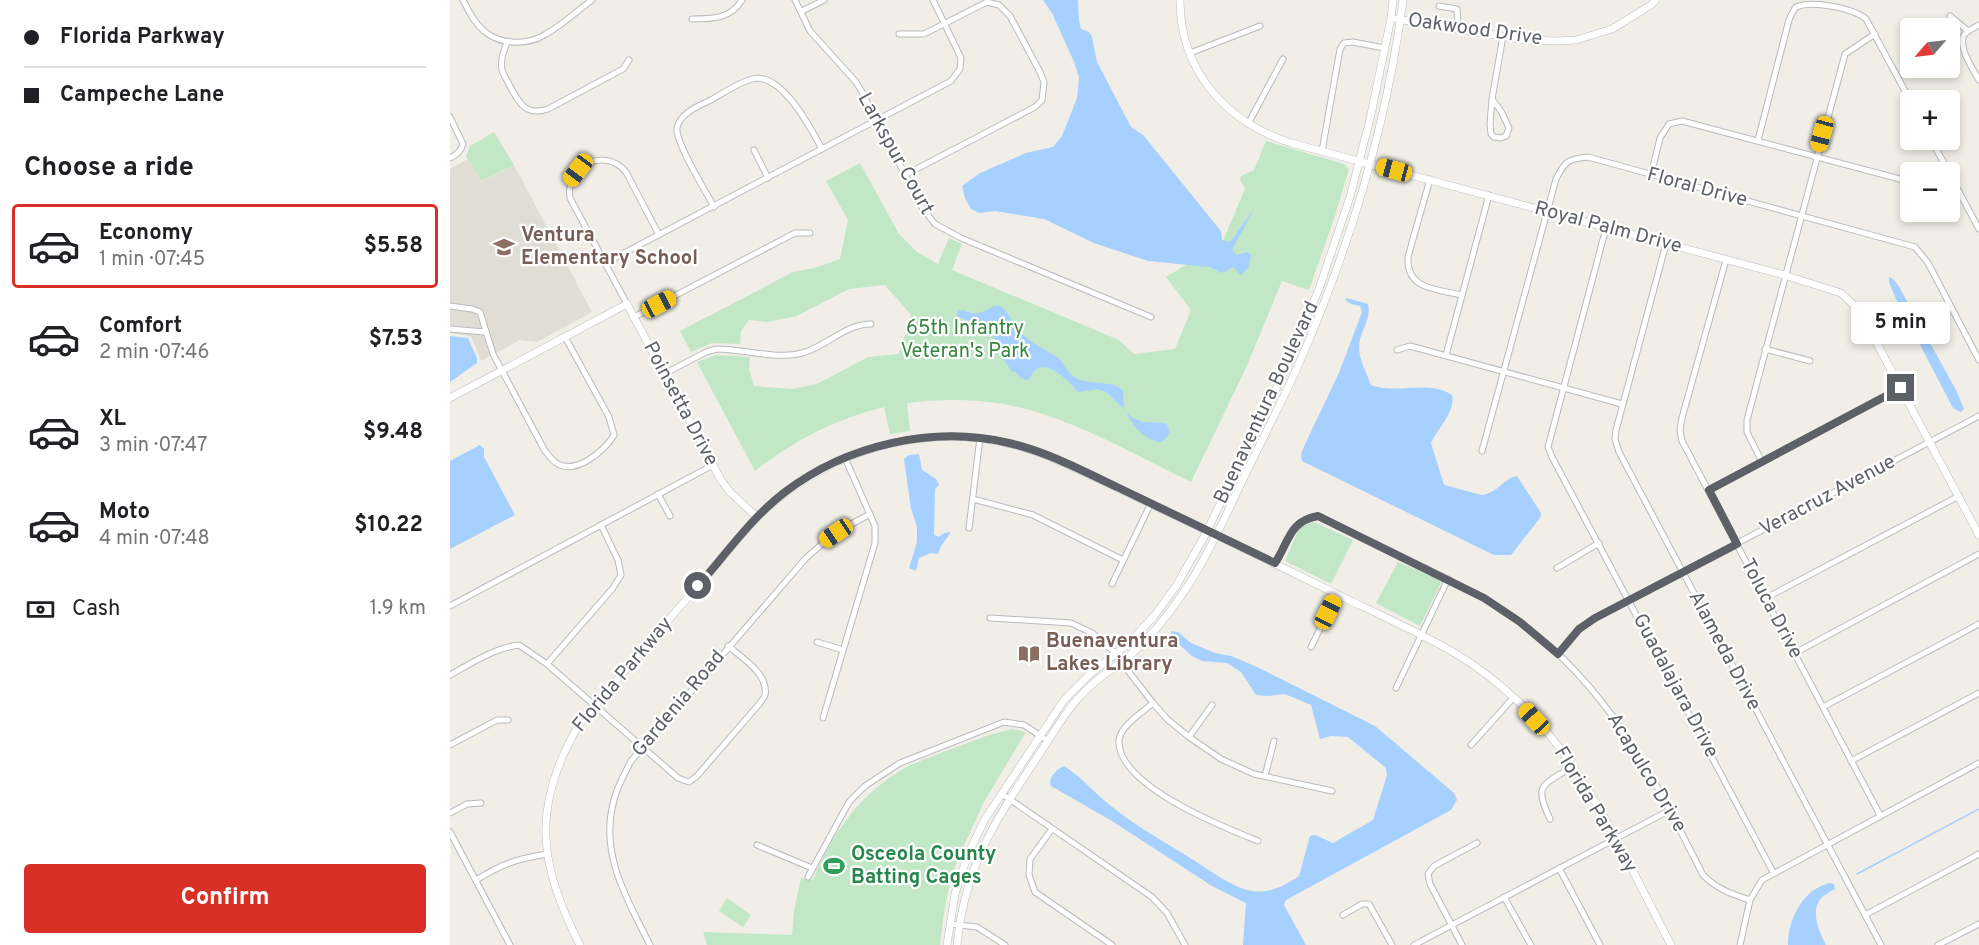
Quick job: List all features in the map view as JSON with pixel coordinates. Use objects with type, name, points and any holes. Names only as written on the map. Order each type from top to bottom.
[{"type":"street","points":[[463,0],[473,19],[487,34],[507,42],[519,43],[547,34],[592,0]]},
{"type":"street","points":[[692,19],[713,19],[727,15],[737,8],[742,0]]},
{"type":"street","name":"Larkspur Court","points":[[795,0],[818,42],[856,82],[923,209],[935,224],[961,238],[1151,317]]},
{"type":"street","points":[[802,11],[824,0]]},
{"type":"street","points":[[605,264],[951,81],[957,76],[962,58],[933,0]]},
{"type":"street","name":"Royal Palm Drive","points":[[1180,0],[1184,32],[1190,53],[1211,90],[1232,113],[1248,124],[1277,138],[1784,275],[1841,293],[1859,310],[1979,535]]},
{"type":"street","name":"Buenaventura Boulevard","points":[[947,945],[955,894],[970,850],[985,819],[1064,700],[1076,686],[1129,643],[1155,615],[1195,556],[1295,350],[1319,289],[1360,160],[1371,119],[1393,0]]},
{"type":"street","name":"Buenaventura Boulevard","points":[[957,945],[964,899],[973,868],[993,825],[1048,741],[1083,693],[1148,638],[1162,622],[1202,564],[1301,359],[1327,294],[1369,163],[1403,0]]},
{"type":"street","name":"Oakwood Drive","points":[[1391,18],[1543,42],[1576,40],[1612,29],[1652,5],[1656,0]]},
{"type":"street","points":[[1758,140],[1789,20],[1796,7],[1808,1],[1832,2],[1859,12],[1875,34],[1905,90]]},
{"type":"street","points":[[899,34],[924,34],[987,3],[999,5],[1010,16],[1044,82],[1042,100],[1028,111],[905,175]]},
{"type":"street","points":[[1439,6],[1457,9],[1458,28]]},
{"type":"street","points":[[1950,16],[1968,31]]},
{"type":"street","points":[[1979,25],[1963,37],[1964,49],[1979,80]]},
{"type":"street","points":[[1190,53],[1260,26]]},
{"type":"street","points":[[1762,462],[1747,432],[1747,420],[1784,275],[1845,54],[1875,34]]},
{"type":"street","points":[[1492,99],[1509,128],[1506,136],[1502,138],[1494,137],[1490,130],[1492,99],[1503,36]]},
{"type":"street","points":[[507,42],[502,59],[502,72],[526,110],[538,113],[548,110],[623,69],[629,60]]},
{"type":"street","points":[[1322,151],[1340,49],[1344,43],[1353,42],[1384,48]]},
{"type":"street","points":[[1248,124],[1283,59]]},
{"type":"street","points":[[714,207],[679,142],[677,129],[683,116],[694,108],[749,80],[765,79],[776,85],[802,114],[822,149]]},
{"type":"street","points":[[450,117],[463,144],[456,155],[450,158]]},
{"type":"street","points":[[1651,175],[1660,138],[1670,124],[1682,121],[1900,179]]},
{"type":"street","points":[[754,150],[768,178]]},
{"type":"street","name":"Floral Drive","points":[[1482,451],[1556,179],[1562,166],[1571,159],[1588,157],[1915,247],[1928,263],[1979,360]]},
{"type":"street","name":"Poinsetta Drive","points":[[659,235],[626,172],[620,165],[610,160],[596,161],[578,170],[570,180],[570,198],[721,480],[757,518]]},
{"type":"street","points":[[1430,179],[1408,257],[1410,275],[1423,286],[1461,296]]},
{"type":"street","points":[[1960,194],[1979,229]]},
{"type":"street","points":[[1446,355],[1489,195]]},
{"type":"street","name":"Guadalajara Drive","points":[[1606,228],[1548,447],[1773,872]]},
{"type":"street","points":[[634,317],[795,232],[810,233]]},
{"type":"street","name":"Alameda Drive","points":[[1666,244],[1614,440],[1881,945]]},
{"type":"street","name":"Toluca Drive","points":[[1725,260],[1682,418],[1680,430],[1683,441],[1880,815]]},
{"type":"street","points":[[450,398],[627,304]]},
{"type":"street","points":[[450,306],[478,310],[482,315],[485,332],[494,354],[545,451],[555,463],[575,466],[608,446],[614,435],[609,417],[565,337]]},
{"type":"street","points":[[664,374],[706,352],[717,350],[784,355],[802,353],[857,326],[871,324]]},
{"type":"street","points":[[450,329],[485,332]]},
{"type":"street","points":[[1397,350],[1410,346],[1622,404]]},
{"type":"street","points":[[1765,349],[1810,361]]},
{"type":"street","points":[[1709,490],[1901,388]]},
{"type":"street","name":"Veracruz Avenue","points":[[1558,654],[1579,629],[1629,600],[1979,416]]},
{"type":"street","name":"Florida Parkway","points":[[580,945],[563,912],[551,875],[547,854],[546,824],[550,791],[557,768],[566,746],[580,723],[757,518],[784,493],[804,479],[862,451],[899,441],[945,436],[1008,442],[1068,464],[1275,563],[1455,653],[1513,698],[1548,733],[1573,765],[1615,838],[1671,945]]},
{"type":"street","points":[[969,528],[980,438]]},
{"type":"street","points":[[823,718],[875,543],[875,526],[845,458]]},
{"type":"street","points":[[450,606],[713,465]]},
{"type":"street","points":[[658,494],[670,516]]},
{"type":"street","points":[[1766,598],[1959,496]]},
{"type":"street","points":[[973,499],[1033,515],[1124,560]]},
{"type":"street","points":[[1112,584],[1150,503]]},
{"type":"street","name":"Gardenia Road","points":[[650,945],[622,888],[612,856],[609,836],[612,806],[631,760],[806,558],[824,541],[870,514]]},
{"type":"street","name":"Acapulco Drive","points":[[1275,563],[1294,527],[1307,518],[1318,516],[1448,579],[1484,598],[1520,622],[1558,654],[1592,689],[1623,729],[1670,810],[1703,874],[1722,891],[1750,900]]},
{"type":"street","points":[[547,664],[621,576],[618,560],[601,525]]},
{"type":"street","points":[[1557,568],[1599,543]]},
{"type":"street","points":[[1795,653],[1979,554]]},
{"type":"street","points":[[1396,688],[1448,579]]},
{"type":"street","points":[[1311,647],[1337,594]]},
{"type":"street","points":[[990,618],[1071,623],[1092,633],[1115,655],[1153,703],[1189,737],[1221,759],[1254,774],[1332,791]]},
{"type":"street","points":[[1823,707],[1979,624]]},
{"type":"street","points":[[817,642],[843,650]]},
{"type":"street","points":[[450,675],[492,652],[507,646],[519,645],[547,664],[678,778],[689,782],[698,776],[760,703],[765,694],[764,682],[757,672],[728,646]]},
{"type":"street","points":[[1851,761],[1979,693]]},
{"type":"street","points":[[1471,745],[1513,698]]},
{"type":"street","points":[[1153,703],[1125,727],[1119,739],[1122,757],[1131,770],[1184,808],[1258,841]]},
{"type":"street","points":[[1189,737],[1212,705]]},
{"type":"street","points":[[450,745],[497,720],[508,720]]},
{"type":"street","points":[[808,877],[849,802],[865,786],[900,763],[1004,722],[1024,725],[1048,741]]},
{"type":"street","points":[[1265,776],[1274,741]]},
{"type":"street","points":[[1740,945],[1750,900],[1762,880],[1826,843],[1979,763]]},
{"type":"street","points":[[1551,819],[1540,798],[1540,791],[1547,782],[1573,765]]},
{"type":"street","points":[[1002,794],[1152,897],[1167,913],[1185,945]]},
{"type":"street","points":[[450,813],[467,804],[481,803]]},
{"type":"street","points":[[1414,945],[1670,810]]},
{"type":"street","points":[[1052,829],[1030,859],[1029,875],[1035,892],[1112,945]]},
{"type":"street","points":[[450,832],[510,945]]},
{"type":"street","points":[[1462,945],[1430,884],[1428,874],[1434,866],[1477,843]]},
{"type":"street","points":[[757,845],[812,868]]},
{"type":"street","points":[[476,880],[511,861],[547,854]]},
{"type":"street","points":[[1865,915],[1979,854]]},
{"type":"street","points":[[1559,868],[1600,945]]},
{"type":"street","points":[[1504,897],[1531,945]]},
{"type":"street","points":[[1343,915],[1362,904],[1369,904],[1392,945]]},
{"type":"street","points":[[950,924],[977,927],[1005,945]]},
{"type":"street","points":[[1938,945],[1979,924]]},
{"type":"shaded area","name":"Ventura Elementary School","points":[[468,159],[481,182],[514,165],[592,312],[537,342],[520,340],[481,361],[471,336],[450,333],[450,169]]},
{"type":"green space","points":[[494,132],[514,165],[481,181],[466,156],[470,146]]},
{"type":"green space","name":"65th Infantry Veteran's Park","points":[[1266,141],[1344,164],[1349,169],[1309,290],[1282,281],[1246,368],[1191,482],[1071,424],[1015,406],[969,400],[907,403],[910,431],[890,434],[884,407],[866,412],[832,424],[800,440],[755,471],[697,362],[716,355],[750,357],[749,369],[754,386],[792,389],[817,384],[868,357],[899,354],[911,315],[885,285],[849,289],[797,316],[767,322],[749,320],[741,331],[740,344],[712,343],[691,352],[680,331],[793,272],[840,259],[848,220],[826,181],[860,163],[899,234],[917,252],[938,264],[949,238],[962,244],[952,270],[1119,340],[1134,354],[1175,349],[1191,310],[1166,277],[1222,243],[1245,189],[1240,179],[1241,176],[1254,170]]},
{"type":"green space","points":[[1314,522],[1353,540],[1331,584],[1285,561],[1300,526]]},
{"type":"green space","points":[[1398,562],[1442,581],[1420,626],[1376,603]]},
{"type":"green space","points":[[1013,729],[1026,732],[984,802],[952,874],[940,945],[707,945],[703,932],[792,935],[794,910],[801,878],[813,880],[838,831],[861,802],[889,778],[916,762]]},
{"type":"green space","points":[[727,898],[751,915],[743,927],[719,911]]},
{"type":"water","points":[[1043,0],[1078,0],[1081,29],[1089,32],[1092,37],[1097,62],[1131,127],[1143,135],[1221,231],[1222,240],[1230,242],[1254,209],[1232,250],[1236,255],[1248,252],[1251,255],[1248,269],[1240,275],[1234,267],[1221,273],[1210,267],[1148,261],[1094,243],[1044,219],[995,211],[979,213],[971,209],[962,186],[980,173],[1026,153],[1053,147],[1062,136],[1077,98],[1079,77],[1074,62],[1052,13]]},
{"type":"water","points":[[1889,277],[1898,285],[1956,390],[1964,409],[1961,412],[1953,408],[1895,297]]},
{"type":"water","points":[[1347,298],[1368,304],[1369,310],[1359,352],[1371,385],[1391,389],[1433,388],[1452,395],[1453,401],[1449,413],[1431,443],[1444,485],[1482,495],[1488,494],[1517,476],[1541,513],[1540,518],[1511,555],[1494,555],[1302,461],[1301,454],[1339,373],[1362,312],[1360,306],[1351,304],[1345,300]]},
{"type":"water","points":[[994,306],[1001,306],[1024,336],[1059,359],[1074,377],[1112,385],[1123,390],[1124,409],[1106,392],[1097,389],[1078,392],[1053,370],[1039,368],[1029,380],[1013,372],[1002,357],[1000,346],[989,333],[990,331],[983,330],[975,322],[957,316],[958,311],[983,312]]},
{"type":"water","points":[[450,336],[468,338],[477,363],[450,382]]},
{"type":"water","points":[[1126,412],[1143,422],[1166,423],[1170,431],[1167,438],[1159,443],[1147,437],[1135,427]]},
{"type":"water","points":[[480,445],[515,515],[450,549],[450,461]]},
{"type":"water","points":[[919,454],[922,470],[936,479],[939,485],[935,489],[934,535],[939,537],[951,532],[938,554],[931,553],[919,558],[916,571],[909,568],[917,542],[917,527],[911,509],[904,459],[909,455]]},
{"type":"water","points":[[1171,631],[1178,632],[1191,643],[1257,667],[1375,726],[1454,793],[1457,800],[1451,810],[1286,900],[1284,905],[1306,945],[1243,945],[1246,903],[1212,886],[1112,821],[1051,786],[1050,780],[1053,775],[1064,766],[1138,826],[1227,881],[1240,888],[1255,891],[1275,889],[1299,876],[1310,836],[1315,835],[1333,843],[1373,820],[1387,775],[1386,768],[1348,737],[1331,736],[1320,739],[1311,705],[1285,694],[1256,695],[1241,672],[1227,663],[1202,661],[1192,656],[1170,636]]},
{"type":"water","points":[[1834,884],[1835,889],[1821,899],[1816,912],[1817,923],[1826,945],[1788,945],[1791,925],[1799,906],[1820,886]]},
{"type":"waterway","points":[[1857,874],[1979,809]]},
{"type":"place","name":"Ventura Elementary School","points":[[504,247]]},
{"type":"place","name":"Buenaventura Lakes Library","points":[[1029,654]]},
{"type":"place","name":"Osceola County Batting Cages","points":[[834,866]]},
{"type":"route","points":[[698,586],[770,505],[804,479],[822,469],[862,451],[899,441],[945,436],[980,438],[1008,442],[1032,449],[1068,464],[1275,563],[1294,527],[1307,518],[1318,516],[1484,598],[1520,622],[1558,654],[1579,629],[1595,618],[1737,544],[1709,490],[1901,388]]}]
